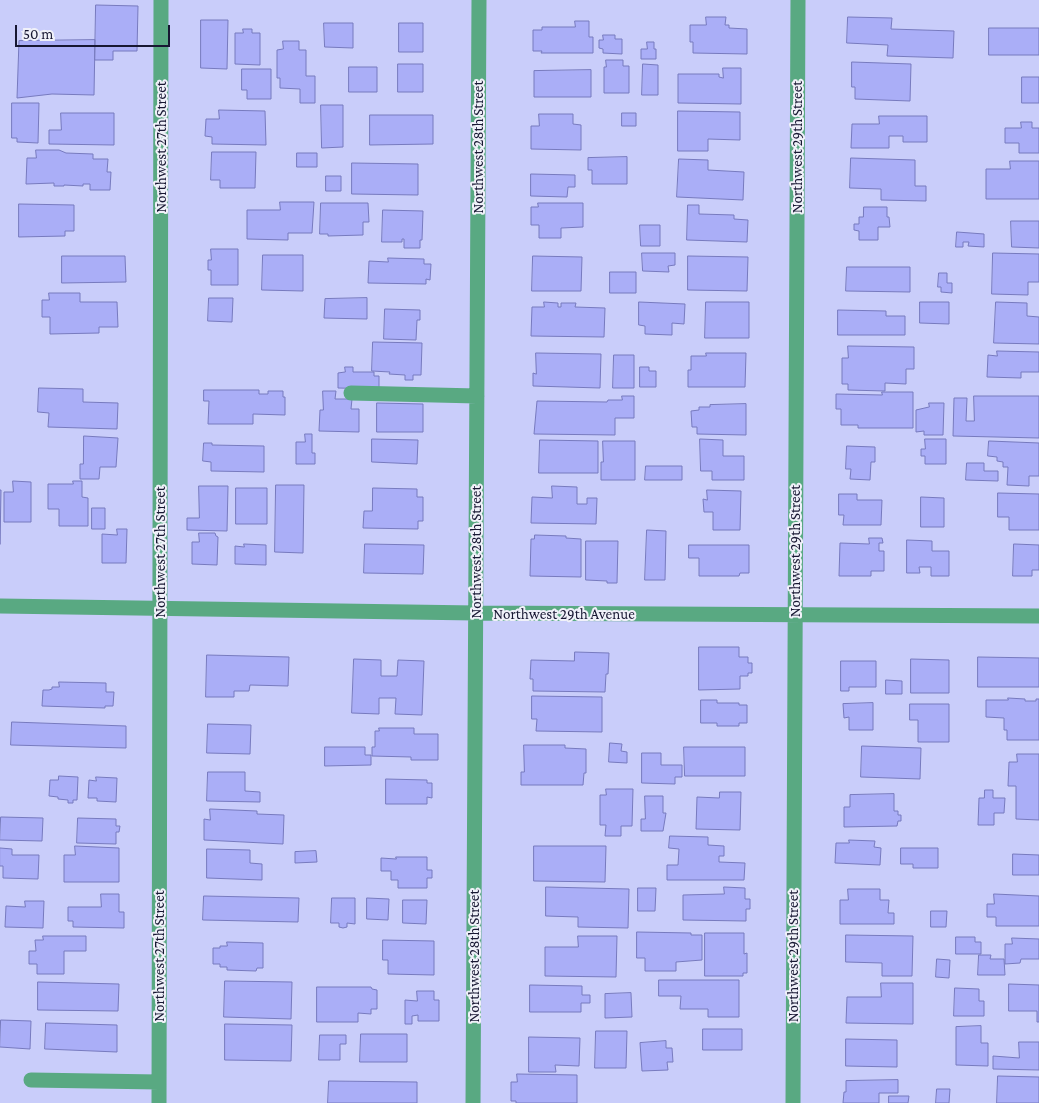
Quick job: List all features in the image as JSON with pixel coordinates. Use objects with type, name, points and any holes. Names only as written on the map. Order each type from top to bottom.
[{"type":"street","name":"Northwest 27th Street","points":[[159,1103],[161,0]]},
{"type":"street","name":"Northwest 28th Street","points":[[473,1103],[479,0]]},
{"type":"street","name":"Northwest 29th Street","points":[[793,1103],[798,0]]},
{"type":"street","points":[[351,393],[477,396]]},
{"type":"street","name":"Northwest 29th Avenue","points":[[0,606],[476,613],[1039,616]]},
{"type":"street","points":[[31,1080],[159,1082]]},
{"type":"building","points":[[96,5],[138,6],[137,51],[113,51],[113,60],[95,60]]},
{"type":"building","points":[[706,17],[726,17],[725,25],[729,25],[729,28],[747,29],[747,54],[693,53],[693,42],[690,42],[690,25],[706,25]]},
{"type":"building","points":[[848,17],[892,18],[891,29],[954,31],[953,58],[887,56],[888,45],[847,43]]},
{"type":"building","points":[[201,20],[228,20],[227,69],[201,68]]},
{"type":"building","points":[[575,21],[589,21],[589,37],[593,37],[593,53],[541,53],[542,51],[533,51],[533,30],[542,30],[542,27],[575,27]]},
{"type":"building","points":[[324,23],[353,23],[353,48],[325,47]]},
{"type":"building","points":[[399,23],[423,23],[423,52],[399,52]]},
{"type":"building","points":[[989,28],[1039,28],[1039,55],[989,55]]},
{"type":"building","points":[[243,29],[252,29],[252,33],[260,33],[260,65],[235,64],[235,33],[243,33]]},
{"type":"building","points":[[603,35],[615,35],[615,39],[622,39],[622,54],[603,53],[603,49],[599,48],[599,40],[603,40]]},
{"type":"building","points":[[95,40],[94,95],[52,94],[17,98],[19,41]]},
{"type":"building","points":[[283,41],[299,41],[299,50],[306,50],[306,76],[315,76],[315,103],[300,103],[300,89],[280,88],[280,78],[277,78],[277,50],[283,49]]},
{"type":"building","points":[[647,42],[654,42],[656,59],[641,59],[641,49],[647,49]]},
{"type":"building","points":[[606,60],[623,60],[623,66],[629,66],[629,93],[604,93],[604,67],[606,67]]},
{"type":"building","points":[[852,62],[911,64],[910,101],[855,99],[855,87],[852,87]]},
{"type":"building","points":[[398,64],[423,64],[423,92],[398,92]]},
{"type":"building","points":[[643,64],[658,65],[658,95],[642,95]]},
{"type":"building","points":[[349,67],[377,67],[377,92],[349,92]]},
{"type":"building","points":[[723,68],[741,68],[741,104],[678,103],[678,74],[719,74],[719,77],[723,78]]},
{"type":"building","points":[[242,69],[271,69],[271,99],[247,99],[247,90],[242,90]]},
{"type":"building","points":[[591,70],[591,97],[534,97],[534,71]]},
{"type":"building","points":[[1022,77],[1039,77],[1039,103],[1022,103]]},
{"type":"building","points":[[12,103],[39,103],[38,143],[17,142],[17,138],[12,138]]},
{"type":"building","points":[[321,105],[343,105],[343,147],[322,148]]},
{"type":"building","points":[[219,110],[265,111],[266,145],[212,144],[212,137],[205,136],[206,119],[219,119]]},
{"type":"building","points":[[678,111],[740,112],[740,140],[708,139],[708,151],[678,151]]},
{"type":"building","points":[[61,113],[114,113],[114,145],[49,144],[49,130],[61,130]]},
{"type":"building","points":[[622,113],[636,113],[636,126],[622,126]]},
{"type":"building","points":[[539,114],[573,114],[573,124],[581,125],[581,150],[531,149],[531,126],[539,126]]},
{"type":"building","points":[[370,115],[433,115],[433,144],[370,145]]},
{"type":"building","points":[[879,116],[927,116],[927,142],[903,142],[903,136],[889,136],[889,148],[851,148],[852,124],[879,124]]},
{"type":"building","points":[[1021,122],[1032,122],[1032,128],[1039,128],[1039,153],[1019,153],[1019,143],[1005,143],[1005,128],[1021,128]]},
{"type":"building","points":[[36,150],[59,150],[66,153],[93,154],[93,159],[108,159],[107,172],[111,172],[110,190],[90,190],[90,184],[83,184],[83,186],[54,186],[54,183],[26,184],[27,158],[36,158]]},
{"type":"building","points":[[212,152],[256,152],[255,188],[220,188],[220,180],[211,180]]},
{"type":"building","points":[[297,153],[317,153],[317,167],[297,167]]},
{"type":"building","points":[[627,157],[627,184],[592,184],[592,170],[588,170],[588,158]]},
{"type":"building","points":[[851,158],[915,160],[915,186],[926,186],[926,201],[881,200],[881,189],[850,188]]},
{"type":"building","points":[[679,159],[708,160],[708,170],[744,172],[743,200],[677,197]]},
{"type":"building","points":[[1010,161],[1039,161],[1039,199],[986,199],[986,169],[1010,169]]},
{"type":"building","points":[[352,163],[418,164],[418,195],[352,194]]},
{"type":"building","points":[[531,174],[575,175],[575,187],[568,187],[567,197],[531,196]]},
{"type":"building","points":[[326,176],[341,176],[341,191],[326,191]]},
{"type":"building","points":[[280,202],[314,202],[312,233],[288,233],[288,240],[247,239],[247,210],[280,210]]},
{"type":"building","points":[[321,203],[368,203],[369,222],[363,222],[363,235],[328,236],[328,234],[320,234]]},
{"type":"building","points":[[538,203],[583,203],[583,227],[561,228],[561,238],[539,238],[539,225],[531,225],[531,207],[538,207]]},
{"type":"building","points":[[19,204],[74,205],[74,231],[65,231],[65,236],[19,237]]},
{"type":"building","points":[[688,205],[699,205],[699,214],[734,215],[734,219],[748,220],[747,242],[687,240]]},
{"type":"building","points":[[864,207],[887,207],[890,227],[878,227],[878,240],[859,240],[859,231],[854,230],[854,224],[859,224],[859,217],[863,217]]},
{"type":"building","points":[[383,210],[423,211],[420,248],[404,248],[404,239],[402,239],[402,242],[382,242]]},
{"type":"building","points":[[1011,221],[1039,221],[1039,248],[1012,247]]},
{"type":"building","points":[[640,225],[660,225],[660,246],[641,246]]},
{"type":"building","points":[[957,232],[984,234],[984,247],[968,246],[969,242],[963,242],[963,247],[956,247]]},
{"type":"building","points":[[211,249],[238,249],[238,285],[211,285],[211,270],[208,270],[208,260],[211,260]]},
{"type":"building","points":[[642,253],[675,253],[675,265],[668,266],[669,272],[643,271]]},
{"type":"building","points":[[993,253],[1039,254],[1039,282],[1028,282],[1028,295],[992,294]]},
{"type":"building","points":[[263,255],[303,255],[303,291],[262,290]]},
{"type":"building","points":[[62,256],[125,256],[126,282],[62,283]]},
{"type":"building","points":[[533,256],[582,257],[581,291],[532,291]]},
{"type":"building","points":[[688,256],[748,257],[747,291],[688,290]]},
{"type":"building","points":[[388,258],[424,259],[424,264],[431,264],[430,280],[426,279],[426,284],[368,283],[369,261],[388,262]]},
{"type":"building","points":[[847,267],[910,267],[910,292],[846,291]]},
{"type":"building","points":[[610,272],[636,272],[636,293],[610,293]]},
{"type":"building","points":[[939,273],[947,273],[947,283],[952,283],[952,293],[941,292],[941,287],[938,287]]},
{"type":"building","points":[[49,293],[80,293],[80,302],[117,302],[118,327],[99,327],[99,333],[50,334],[50,317],[42,317],[42,300],[49,300]]},
{"type":"building","points":[[209,298],[233,298],[232,322],[208,321]]},
{"type":"building","points":[[367,298],[367,319],[324,318],[325,299]]},
{"type":"building","points":[[544,302],[558,303],[558,307],[561,307],[561,303],[576,303],[575,307],[605,308],[604,337],[531,336],[532,307],[544,307]]},
{"type":"building","points":[[639,302],[685,304],[684,324],[672,323],[672,335],[645,334],[645,326],[639,325]]},
{"type":"building","points":[[706,302],[749,302],[749,338],[705,338]]},
{"type":"building","points":[[920,302],[949,302],[949,324],[920,323]]},
{"type":"building","points":[[996,302],[1027,303],[1027,316],[1039,317],[1039,344],[994,343]]},
{"type":"building","points":[[385,309],[420,310],[420,320],[417,320],[416,340],[384,339]]},
{"type":"building","points":[[838,310],[886,311],[886,316],[905,316],[905,335],[838,335]]},
{"type":"building","points":[[373,342],[422,343],[421,375],[413,375],[413,380],[405,380],[405,375],[372,371]]},
{"type":"building","points":[[848,346],[914,347],[914,369],[906,369],[906,384],[885,383],[885,391],[848,390],[848,384],[842,384],[842,358],[848,358]]},
{"type":"building","points":[[997,351],[1039,352],[1039,372],[1021,372],[1021,378],[987,377],[988,355],[997,356]]},
{"type":"building","points":[[536,353],[601,354],[600,388],[533,386],[533,373],[536,374]]},
{"type":"building","points":[[706,353],[746,353],[745,387],[688,387],[688,370],[691,370],[691,356],[706,356]]},
{"type":"building","points":[[614,355],[634,355],[634,388],[613,388]]},
{"type":"building","points":[[345,367],[353,367],[353,372],[374,372],[374,376],[379,376],[379,389],[338,388],[338,373],[345,372]]},
{"type":"building","points":[[640,367],[649,367],[649,371],[656,371],[656,387],[640,387]]},
{"type":"building","points":[[39,388],[83,389],[83,402],[118,403],[117,429],[48,427],[49,413],[38,412]]},
{"type":"building","points":[[204,390],[259,390],[259,394],[268,394],[268,391],[283,391],[285,415],[253,414],[253,424],[208,424],[209,401],[204,401]]},
{"type":"building","points":[[323,391],[336,391],[335,399],[352,399],[351,409],[359,409],[359,432],[319,431],[320,410],[323,410]]},
{"type":"building","points":[[882,392],[913,392],[913,428],[858,428],[858,425],[841,425],[841,409],[836,409],[836,394],[882,395]]},
{"type":"building","points":[[622,396],[634,396],[634,418],[615,418],[615,435],[534,434],[537,401],[607,402],[608,400],[622,400]]},
{"type":"building","points":[[974,396],[1039,396],[1039,438],[953,436],[954,398],[967,398],[966,421],[974,421]]},
{"type":"building","points":[[377,403],[423,404],[423,432],[377,432]]},
{"type":"building","points":[[929,403],[944,403],[943,435],[924,435],[924,431],[916,432],[916,410],[929,407]]},
{"type":"building","points":[[746,404],[746,435],[697,434],[697,427],[692,427],[691,411],[699,410],[699,407]]},
{"type":"building","points":[[305,434],[312,434],[312,453],[315,453],[315,464],[296,464],[296,442],[305,442]]},
{"type":"building","points":[[84,436],[118,438],[116,467],[100,467],[99,479],[80,479],[80,464],[83,464]]},
{"type":"building","points":[[372,439],[418,440],[417,464],[372,462]]},
{"type":"building","points":[[700,439],[723,440],[723,456],[744,456],[744,480],[712,480],[712,471],[701,471]]},
{"type":"building","points":[[925,439],[946,439],[946,464],[925,464],[925,456],[921,456],[921,449],[925,449]]},
{"type":"building","points":[[540,440],[598,441],[598,473],[539,473]]},
{"type":"building","points":[[603,441],[635,441],[635,480],[601,480]]},
{"type":"building","points":[[989,441],[1039,443],[1039,476],[1029,476],[1029,486],[1007,485],[1008,467],[1003,467],[1003,462],[997,461],[997,457],[988,456]]},
{"type":"building","points":[[204,443],[212,443],[212,445],[264,446],[264,472],[211,471],[211,462],[203,461]]},
{"type":"building","points":[[847,446],[875,447],[875,462],[871,462],[870,480],[850,479],[851,469],[846,469]]},
{"type":"building","points":[[967,463],[984,463],[984,471],[998,471],[998,481],[966,480]]},
{"type":"building","points":[[646,466],[682,466],[682,480],[645,480]]},
{"type":"building","points":[[13,481],[31,482],[31,522],[4,522],[4,492],[13,492]]},
{"type":"building","points":[[73,481],[82,481],[82,497],[88,498],[88,526],[59,526],[59,509],[48,509],[48,484],[73,484]]},
{"type":"building","points":[[276,485],[304,485],[303,553],[275,552]]},
{"type":"building","points":[[199,486],[228,486],[227,531],[187,530],[187,518],[199,518]]},
{"type":"building","points":[[552,486],[577,487],[577,504],[587,504],[587,498],[597,498],[596,524],[531,523],[532,497],[552,498]]},
{"type":"building","points":[[236,488],[267,488],[267,524],[236,524]]},
{"type":"building","points":[[373,488],[417,489],[417,497],[423,497],[423,521],[418,521],[418,529],[363,528],[364,511],[372,511]]},
{"type":"building","points":[[0,490],[1,490],[0,544]]},
{"type":"building","points":[[707,490],[741,491],[740,530],[713,530],[713,512],[704,512],[703,499],[707,500]]},
{"type":"building","points":[[998,493],[1039,494],[1039,530],[1009,530],[1009,517],[998,517]]},
{"type":"building","points":[[839,494],[857,494],[857,500],[882,500],[881,525],[843,525],[844,515],[839,515]]},
{"type":"building","points":[[921,497],[944,498],[944,527],[921,527]]},
{"type":"building","points":[[92,508],[105,508],[105,529],[92,529]]},
{"type":"building","points":[[117,529],[127,529],[126,563],[102,563],[102,534],[117,535]]},
{"type":"building","points":[[647,530],[666,531],[665,580],[645,580]]},
{"type":"building","points":[[199,533],[215,533],[218,537],[217,565],[192,564],[192,542],[199,542]]},
{"type":"building","points":[[535,535],[566,536],[566,538],[581,539],[581,577],[530,576],[531,539],[534,539]]},
{"type":"building","points":[[869,538],[882,538],[883,543],[879,543],[879,551],[884,551],[884,571],[871,571],[871,576],[839,576],[840,543],[869,544]]},
{"type":"building","points":[[907,540],[932,541],[932,551],[949,551],[949,576],[931,576],[931,567],[919,567],[920,573],[907,573]]},
{"type":"building","points":[[586,541],[618,541],[617,583],[586,580]]},
{"type":"building","points":[[244,544],[266,545],[266,565],[235,564],[235,546],[244,547]]},
{"type":"building","points":[[365,544],[424,545],[423,574],[364,573]]},
{"type":"building","points":[[1014,544],[1039,545],[1039,570],[1032,570],[1032,576],[1013,576]]},
{"type":"building","points":[[689,545],[749,545],[749,573],[740,573],[739,576],[699,576],[699,558],[689,558]]},
{"type":"building","points":[[699,647],[739,647],[739,657],[748,657],[748,663],[752,663],[752,673],[748,673],[748,676],[740,676],[740,689],[699,690]]},
{"type":"building","points":[[575,652],[609,653],[605,692],[533,691],[533,679],[530,679],[531,660],[574,661]]},
{"type":"building","points":[[207,655],[289,657],[288,686],[250,685],[249,691],[234,691],[234,697],[206,697]]},
{"type":"building","points":[[978,657],[1039,658],[1039,687],[978,687]]},
{"type":"building","points":[[354,659],[381,660],[381,676],[397,676],[398,660],[424,661],[422,715],[395,714],[396,698],[379,698],[379,714],[352,713]]},
{"type":"building","points":[[911,659],[949,660],[949,693],[911,693]]},
{"type":"building","points":[[841,661],[876,661],[876,687],[849,687],[849,691],[841,691]]},
{"type":"building","points":[[886,680],[902,681],[902,694],[886,694]]},
{"type":"building","points":[[59,682],[106,683],[106,692],[114,692],[113,706],[105,706],[105,708],[42,706],[43,690],[59,687]]},
{"type":"building","points":[[532,696],[602,697],[602,732],[536,731],[537,719],[532,719]]},
{"type":"building","points":[[1008,698],[1025,699],[1025,701],[1036,701],[1036,699],[1039,699],[1039,740],[1007,740],[1007,730],[1004,730],[1004,718],[986,717],[986,700],[1008,700]]},
{"type":"building","points":[[701,700],[717,700],[717,703],[747,705],[747,723],[739,723],[739,726],[717,726],[717,723],[701,723]]},
{"type":"building","points":[[873,703],[873,730],[849,730],[849,717],[844,718],[843,704]]},
{"type":"building","points":[[910,704],[949,704],[949,742],[918,742],[918,720],[910,720]]},
{"type":"building","points":[[12,722],[126,726],[126,748],[11,745]]},
{"type":"building","points":[[208,724],[251,725],[250,754],[207,753]]},
{"type":"building","points":[[379,728],[414,728],[414,734],[438,734],[438,760],[411,760],[411,757],[372,756],[372,747],[375,747],[375,731],[379,731]]},
{"type":"building","points":[[610,743],[622,744],[621,751],[627,752],[627,763],[609,762]]},
{"type":"building","points":[[524,745],[565,745],[565,748],[586,749],[586,773],[584,773],[583,785],[521,785],[521,772],[524,772]]},
{"type":"building","points":[[862,746],[921,748],[920,779],[861,777]]},
{"type":"building","points":[[325,747],[365,747],[365,755],[371,755],[371,765],[325,766]]},
{"type":"building","points":[[684,747],[745,747],[745,776],[685,776]]},
{"type":"building","points":[[642,753],[661,753],[661,765],[682,765],[682,777],[675,777],[675,784],[642,783]]},
{"type":"building","points":[[1017,754],[1039,754],[1039,820],[1016,819],[1016,786],[1008,786],[1009,762],[1017,762]]},
{"type":"building","points":[[208,772],[245,772],[245,791],[260,792],[260,802],[207,801]]},
{"type":"building","points":[[59,776],[78,777],[77,800],[73,800],[73,803],[68,803],[68,800],[58,799],[58,797],[49,796],[50,780],[58,780]]},
{"type":"building","points":[[96,777],[117,778],[116,802],[97,801],[97,798],[88,798],[89,780],[96,781]]},
{"type":"building","points":[[386,779],[427,780],[427,783],[432,783],[432,798],[427,797],[427,804],[386,804]]},
{"type":"building","points":[[606,789],[633,789],[632,826],[621,826],[621,836],[605,836],[606,825],[600,825],[600,795],[606,795]]},
{"type":"building","points":[[985,790],[993,790],[993,798],[1005,798],[1004,813],[994,813],[994,825],[978,825],[979,798],[984,798]]},
{"type":"building","points":[[720,792],[741,792],[740,830],[696,829],[697,797],[719,798]]},
{"type":"building","points":[[894,794],[894,811],[898,811],[898,815],[901,815],[901,821],[898,821],[897,826],[844,827],[844,807],[850,807],[850,795]]},
{"type":"building","points":[[645,796],[663,796],[663,813],[666,813],[663,831],[641,831],[641,819],[645,819]]},
{"type":"building","points":[[210,809],[257,811],[257,814],[284,815],[283,844],[204,840],[204,819],[210,820]]},
{"type":"building","points":[[1,817],[43,818],[42,841],[0,840]]},
{"type":"building","points":[[78,818],[116,819],[116,826],[120,826],[119,832],[116,832],[116,844],[77,843]]},
{"type":"building","points":[[670,836],[708,837],[708,845],[724,846],[724,856],[719,856],[719,862],[745,863],[744,880],[667,880],[667,865],[678,865],[679,849],[669,848]]},
{"type":"building","points":[[849,840],[875,841],[874,847],[881,848],[880,865],[835,863],[836,843],[849,843]]},
{"type":"building","points":[[75,846],[119,848],[119,882],[64,882],[64,855],[75,855]]},
{"type":"building","points":[[534,846],[606,846],[605,882],[534,881]]},
{"type":"building","points":[[0,848],[12,849],[12,855],[39,855],[38,879],[3,878],[3,866],[0,866]]},
{"type":"building","points":[[901,848],[938,848],[938,868],[913,868],[913,864],[901,864]]},
{"type":"building","points":[[207,849],[250,850],[250,863],[262,864],[262,880],[207,878]]},
{"type":"building","points":[[316,851],[317,862],[295,863],[295,852]]},
{"type":"building","points":[[1013,854],[1039,855],[1039,875],[1013,875]]},
{"type":"building","points":[[396,857],[427,857],[427,870],[432,870],[432,878],[427,878],[427,888],[398,888],[398,880],[391,880],[391,871],[381,871],[381,858],[396,859]]},
{"type":"building","points":[[546,887],[629,889],[628,928],[578,927],[578,917],[546,916]]},
{"type":"building","points":[[724,887],[745,888],[745,899],[750,899],[750,909],[746,909],[746,921],[683,920],[683,895],[724,894]]},
{"type":"building","points":[[638,888],[656,888],[655,911],[638,911]]},
{"type":"building","points":[[848,889],[880,889],[880,900],[889,900],[888,913],[894,913],[894,924],[840,924],[840,900],[848,900]]},
{"type":"building","points":[[101,894],[119,894],[119,912],[124,912],[124,928],[73,927],[73,921],[68,921],[68,907],[101,907]]},
{"type":"building","points":[[994,894],[1039,896],[1039,926],[996,926],[996,917],[987,917],[987,904],[994,904]]},
{"type":"building","points":[[204,896],[299,898],[298,922],[203,920]]},
{"type":"building","points":[[332,898],[355,898],[355,924],[347,923],[347,927],[343,928],[339,927],[339,923],[331,923]]},
{"type":"building","points":[[367,898],[389,899],[388,920],[367,919]]},
{"type":"building","points":[[403,900],[427,900],[426,924],[403,923]]},
{"type":"building","points":[[25,901],[44,901],[43,928],[5,927],[6,906],[25,907]]},
{"type":"building","points":[[931,911],[947,911],[946,927],[931,927]]},
{"type":"building","points":[[637,932],[702,935],[702,960],[676,962],[676,971],[645,971],[645,958],[637,958]]},
{"type":"building","points":[[705,933],[744,933],[744,954],[747,953],[747,973],[743,973],[743,976],[705,976]]},
{"type":"building","points":[[846,935],[913,936],[912,976],[882,976],[882,963],[846,962]]},
{"type":"building","points":[[43,936],[86,936],[86,951],[64,951],[64,974],[37,974],[37,964],[29,964],[29,951],[36,951],[35,940],[43,940]]},
{"type":"building","points":[[578,936],[617,936],[616,977],[545,976],[545,947],[578,947]]},
{"type":"building","points":[[956,937],[975,937],[975,942],[981,942],[981,954],[956,954]]},
{"type":"building","points":[[1012,938],[1039,939],[1039,959],[1021,959],[1020,963],[1005,964],[1005,944],[1012,944]]},
{"type":"building","points":[[383,940],[434,941],[434,975],[388,974],[388,960],[383,960]]},
{"type":"building","points":[[227,942],[263,943],[263,968],[257,968],[256,971],[227,970],[227,967],[220,967],[220,964],[213,964],[213,948],[227,946]]},
{"type":"building","points":[[979,955],[991,955],[990,959],[1004,959],[1005,975],[978,975]]},
{"type":"building","points":[[937,959],[950,960],[949,978],[936,977]]},
{"type":"building","points":[[659,980],[739,980],[739,1017],[708,1017],[708,1009],[680,1009],[681,996],[659,996]]},
{"type":"building","points":[[225,981],[292,982],[291,1019],[224,1017]]},
{"type":"building","points":[[38,982],[119,984],[118,1011],[38,1010]]},
{"type":"building","points":[[881,983],[913,983],[913,1024],[846,1023],[847,997],[881,997]]},
{"type":"building","points":[[1009,984],[1039,985],[1039,1022],[1037,1022],[1037,1011],[1009,1011]]},
{"type":"building","points":[[530,985],[582,986],[582,995],[590,995],[590,1003],[581,1003],[581,1012],[530,1012]]},
{"type":"building","points":[[317,987],[371,987],[377,990],[377,1009],[371,1009],[371,1014],[358,1013],[358,1022],[317,1022]]},
{"type":"building","points":[[955,988],[979,989],[979,1001],[984,1001],[984,1016],[954,1016]]},
{"type":"building","points":[[417,991],[434,991],[434,1000],[439,1000],[439,1021],[418,1021],[418,1015],[412,1016],[412,1024],[405,1024],[405,1000],[417,1001]]},
{"type":"building","points":[[631,993],[632,1017],[605,1018],[605,994]]},
{"type":"building","points":[[1,1020],[31,1021],[30,1049],[0,1047]]},
{"type":"building","points":[[46,1023],[117,1025],[117,1052],[45,1049]]},
{"type":"building","points":[[225,1024],[292,1025],[291,1061],[225,1060]]},
{"type":"building","points":[[981,1026],[981,1043],[988,1043],[988,1066],[956,1065],[956,1027]]},
{"type":"building","points":[[703,1029],[742,1029],[742,1050],[703,1050]]},
{"type":"building","points":[[596,1031],[627,1031],[626,1068],[595,1068]]},
{"type":"building","points":[[361,1034],[407,1034],[407,1062],[360,1062]]},
{"type":"building","points":[[320,1035],[346,1035],[346,1044],[340,1044],[340,1060],[319,1060]]},
{"type":"building","points":[[529,1037],[580,1038],[579,1066],[555,1065],[556,1072],[529,1072]]},
{"type":"building","points":[[846,1039],[897,1040],[897,1067],[846,1066]]},
{"type":"building","points":[[666,1041],[666,1048],[672,1048],[673,1062],[667,1062],[668,1070],[642,1071],[640,1043]]},
{"type":"building","points":[[1019,1042],[1039,1042],[1039,1070],[993,1069],[993,1056],[1019,1058]]},
{"type":"building","points":[[517,1074],[577,1075],[577,1103],[516,1103],[516,1101],[511,1101],[511,1082],[517,1082]]},
{"type":"building","points":[[998,1076],[1039,1077],[1039,1103],[997,1103]]},
{"type":"building","points":[[898,1080],[898,1093],[879,1093],[879,1103],[843,1103],[846,1081]]},
{"type":"building","points":[[329,1081],[417,1082],[417,1103],[328,1103]]},
{"type":"building","points":[[937,1089],[950,1089],[949,1103],[936,1103]]},
{"type":"building","points":[[889,1096],[909,1096],[908,1103],[889,1103]]}]
